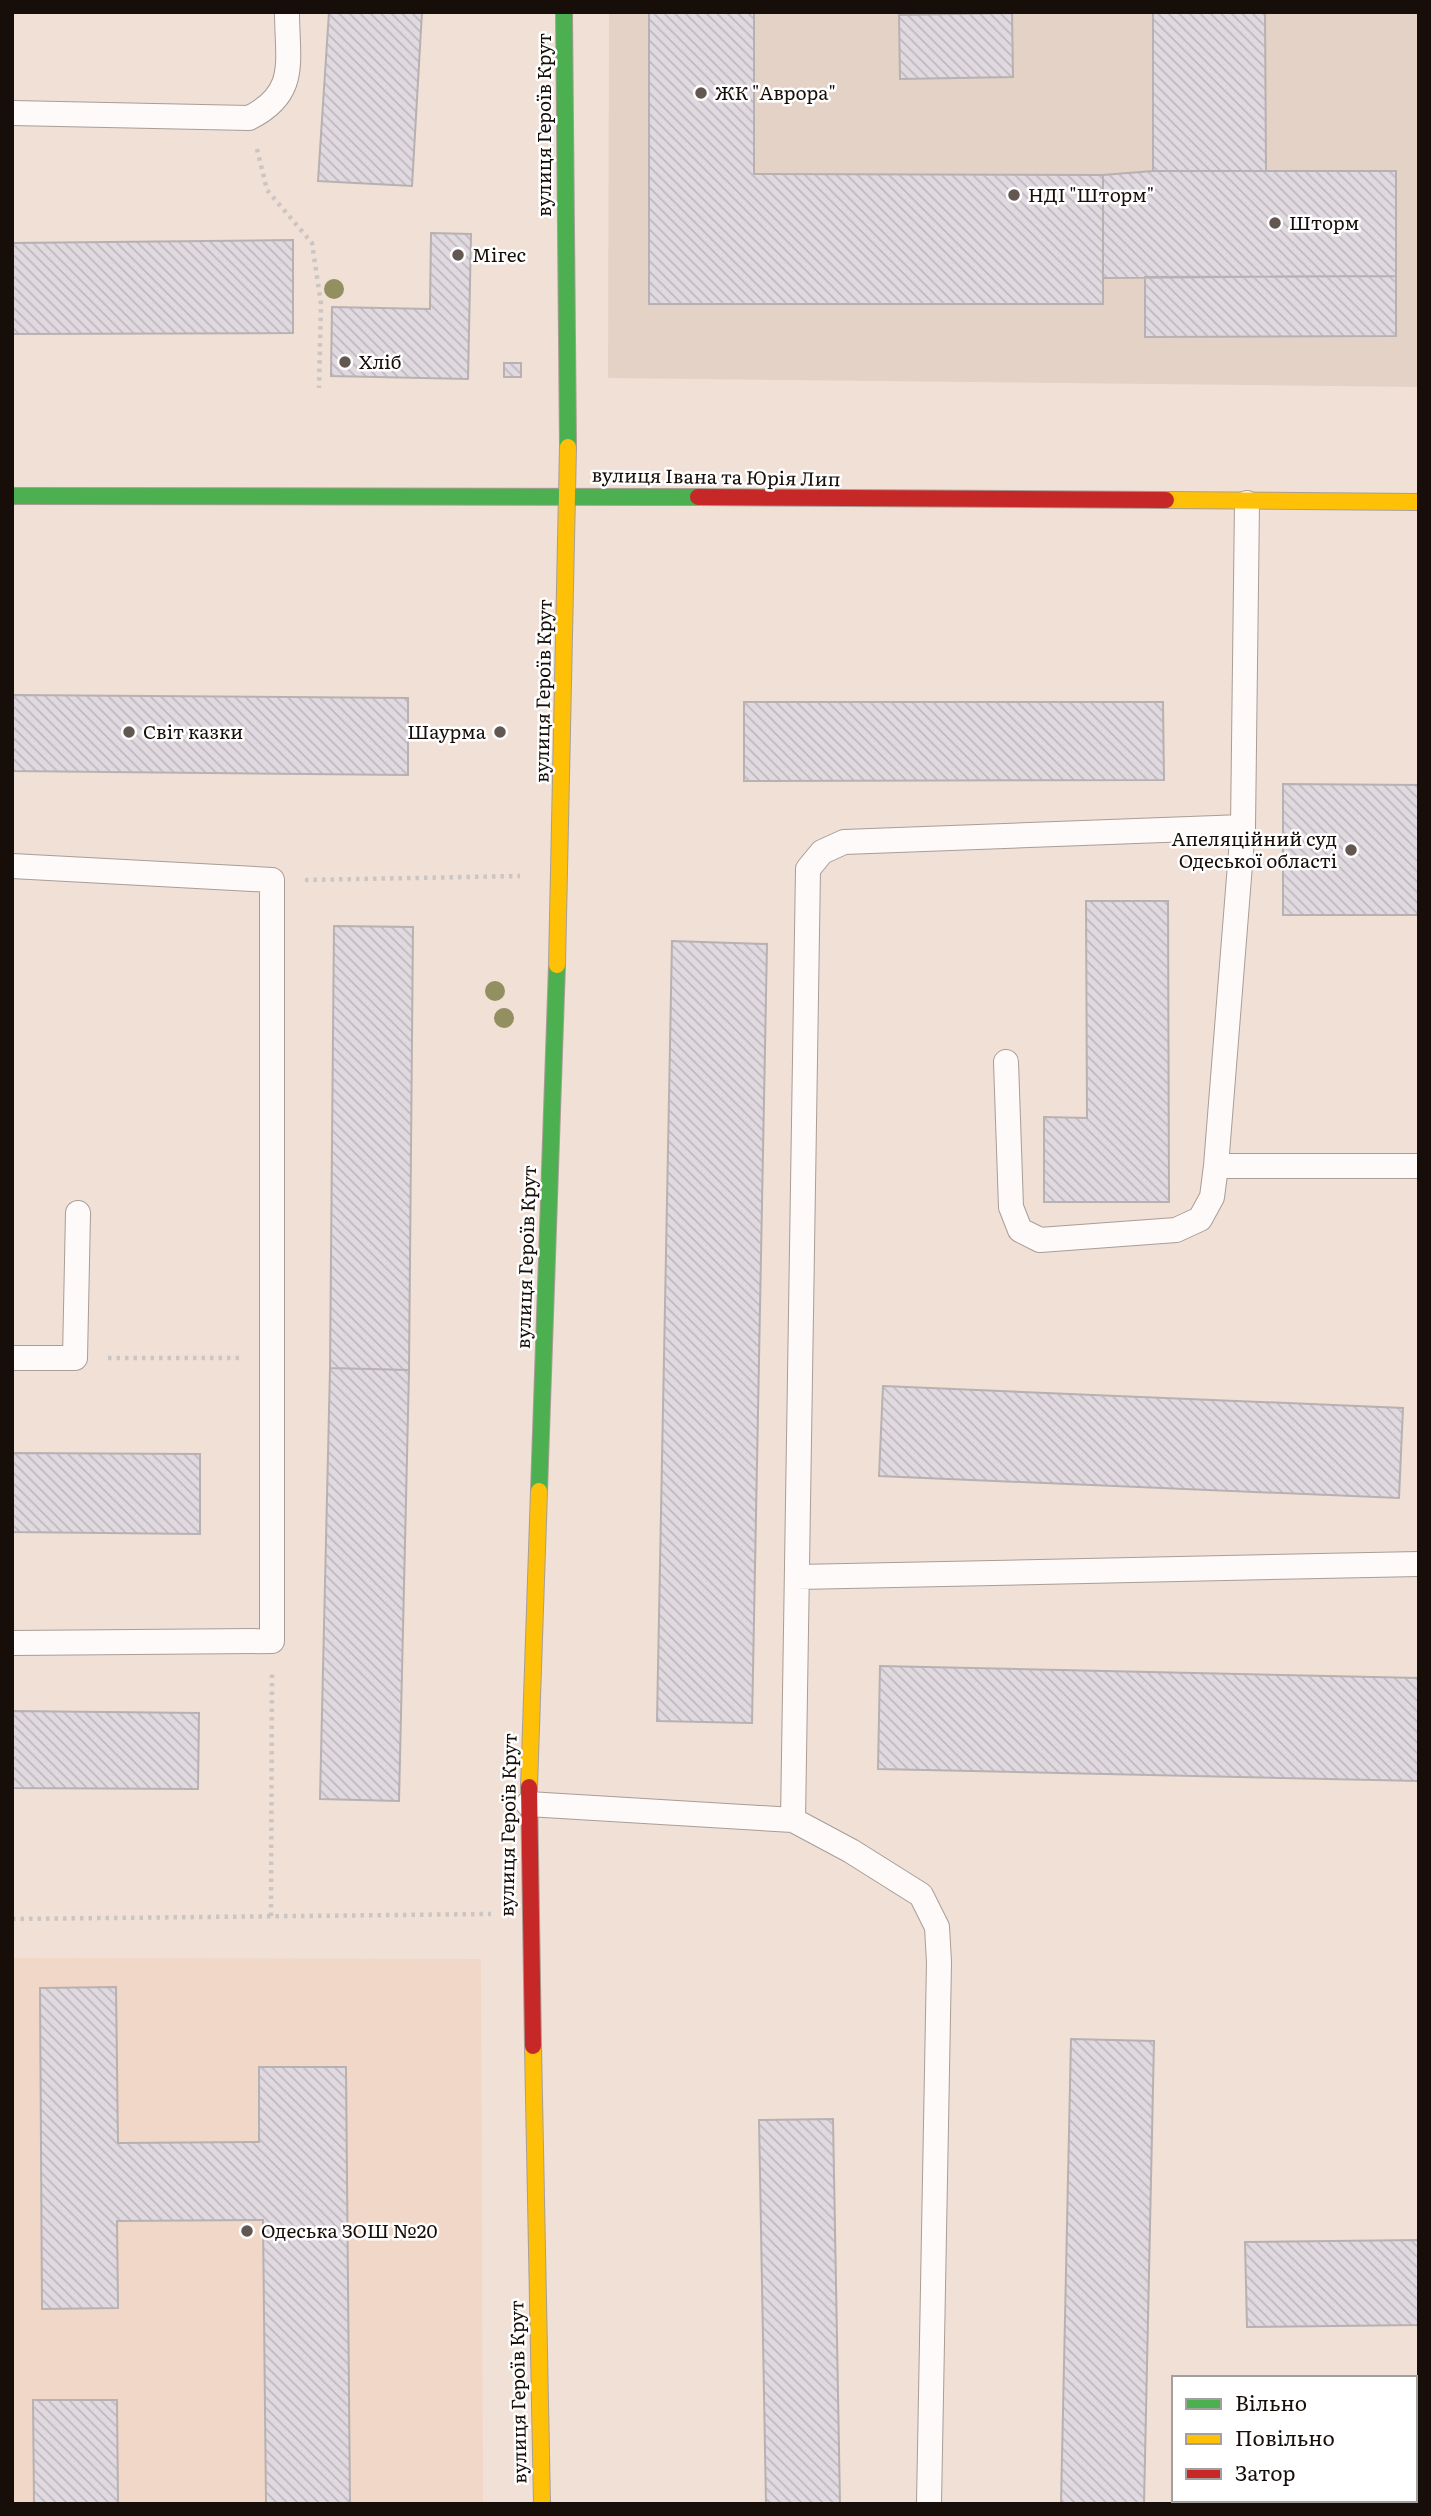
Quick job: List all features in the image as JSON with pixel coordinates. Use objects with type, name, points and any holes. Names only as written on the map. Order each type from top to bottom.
[{"type":"street","name":"вулиця Героїв Крут","points":[[542,2504],[528,1914],[528,1804],[560,876],[568,496],[564,12]]},
{"type":"street","name":"вулиця Івана та Юрія Лип","points":[[12,496],[568,496],[1247,503],[1419,502]]},
{"type":"lane","points":[[12,113],[249,118],[271,107],[287,81],[287,12]]},
{"type":"lane","points":[[1006,1062],[1011,1207],[1020,1230],[1040,1240],[1175,1230],[1200,1219],[1212,1197],[1216,1166],[1242,827],[1247,503]]},
{"type":"lane","points":[[793,1820],[808,869],[822,852],[844,842],[1242,827]]},
{"type":"lane","points":[[12,866],[272,880],[273,1358],[272,1641],[12,1643]]},
{"type":"lane","points":[[1216,1166],[1419,1166]]},
{"type":"lane","points":[[12,1358],[75,1358],[78,1213]]},
{"type":"lane","points":[[797,1577],[1419,1564]]},
{"type":"lane","points":[[528,1804],[793,1820],[851,1851],[921,1895],[937,1927],[939,1976],[929,2504]]},
{"type":"path","points":[[249,118],[267,190],[312,243],[321,304],[319,388]]},
{"type":"path","points":[[272,880],[560,876]]},
{"type":"path","points":[[75,1358],[273,1358]]},
{"type":"path","points":[[271,1916],[272,1641]]},
{"type":"path","points":[[12,1920],[528,1914]]},
{"type":"shaded area","name":"НДІ \"Шторм\"","points":[[609,12],[1419,12],[1419,387],[608,378]]},
{"type":"shaded area","name":"Одеська ЗОШ №20","points":[[12,1958],[481,1959],[483,2504],[12,2504]]},
{"type":"building","points":[[329,12],[422,12],[412,186],[318,181]]},
{"type":"building","name":"ЖК \"Аврора\"","points":[[649,12],[754,12],[754,174],[1103,175],[1103,304],[649,304]]},
{"type":"building","points":[[1153,12],[1265,12],[1266,171],[1153,171]]},
{"type":"building","points":[[1012,13],[1013,77],[900,79],[899,15]]},
{"type":"building","points":[[1153,171],[1396,171],[1396,276],[1103,278],[1103,175]]},
{"type":"building","points":[[431,233],[471,234],[468,379],[331,376],[332,307],[430,309]]},
{"type":"building","points":[[293,240],[293,333],[12,334],[12,243]]},
{"type":"building","points":[[1396,276],[1396,336],[1145,337],[1145,277]]},
{"type":"building","points":[[504,363],[521,363],[521,377],[504,377]]},
{"type":"building","points":[[12,695],[408,698],[408,775],[12,771]]},
{"type":"building","points":[[744,702],[1163,702],[1164,780],[744,781]]},
{"type":"building","name":"Апеляційний суд Одеської області","points":[[1283,784],[1419,785],[1419,915],[1283,915]]},
{"type":"building","points":[[1086,901],[1168,901],[1169,1202],[1044,1202],[1044,1117],[1087,1118]]},
{"type":"building","points":[[334,926],[413,927],[409,1370],[330,1368]]},
{"type":"building","points":[[672,941],[767,944],[752,1723],[657,1721]]},
{"type":"building","points":[[330,1368],[409,1370],[399,1801],[320,1799]]},
{"type":"building","points":[[883,1386],[1403,1408],[1399,1498],[879,1476]]},
{"type":"building","points":[[12,1453],[200,1454],[200,1534],[12,1532]]},
{"type":"building","points":[[880,1666],[1419,1678],[1419,1781],[878,1769]]},
{"type":"building","points":[[12,1711],[199,1713],[198,1789],[12,1788]]},
{"type":"building","points":[[116,1987],[118,2143],[259,2142],[259,2067],[346,2067],[350,2504],[266,2504],[263,2220],[117,2221],[118,2308],[42,2309],[40,1988]]},
{"type":"building","points":[[1071,2039],[1154,2041],[1144,2504],[1061,2504]]},
{"type":"building","points":[[833,2119],[840,2504],[766,2504],[759,2120]]},
{"type":"building","points":[[1419,2240],[1419,2325],[1247,2327],[1245,2242]]},
{"type":"building","points":[[33,2400],[117,2400],[118,2504],[34,2504]]},
{"type":"building","points":[[1417,2499],[1419,2504],[1252,2504],[1417,2502]]},
{"type":"traffic: fast","points":[[564,12],[568,447]]},
{"type":"traffic: fast","points":[[12,496],[698,497]]},
{"type":"traffic: fast","points":[[539,1491],[557,965]]},
{"type":"traffic: slow","points":[[557,965],[568,447]]},
{"type":"traffic: slow","points":[[1166,500],[1419,502]]},
{"type":"traffic: slow","points":[[529,1787],[539,1491]]},
{"type":"traffic: slow","points":[[533,2046],[542,2504]]},
{"type":"traffic: jam","points":[[698,497],[1166,500]]},
{"type":"traffic: jam","points":[[529,1787],[533,2046]]},
{"type":"place","name":"ЖК \"Аврора\"","points":[[701,93]]},
{"type":"place","name":"НДІ \"Шторм\"","points":[[1014,195]]},
{"type":"place","name":"Шторм","points":[[1275,223]]},
{"type":"place","name":"Мігес","points":[[458,255]]},
{"type":"place","name":"Хліб","points":[[345,362]]},
{"type":"place","name":"Світ казки","points":[[129,732]]},
{"type":"place","name":"Шаурма","points":[[500,732]]},
{"type":"place","name":"Апеляційний суд Одеської області","points":[[1351,850]]},
{"type":"place","name":"Одеська ЗОШ №20","points":[[247,2231]]}]
